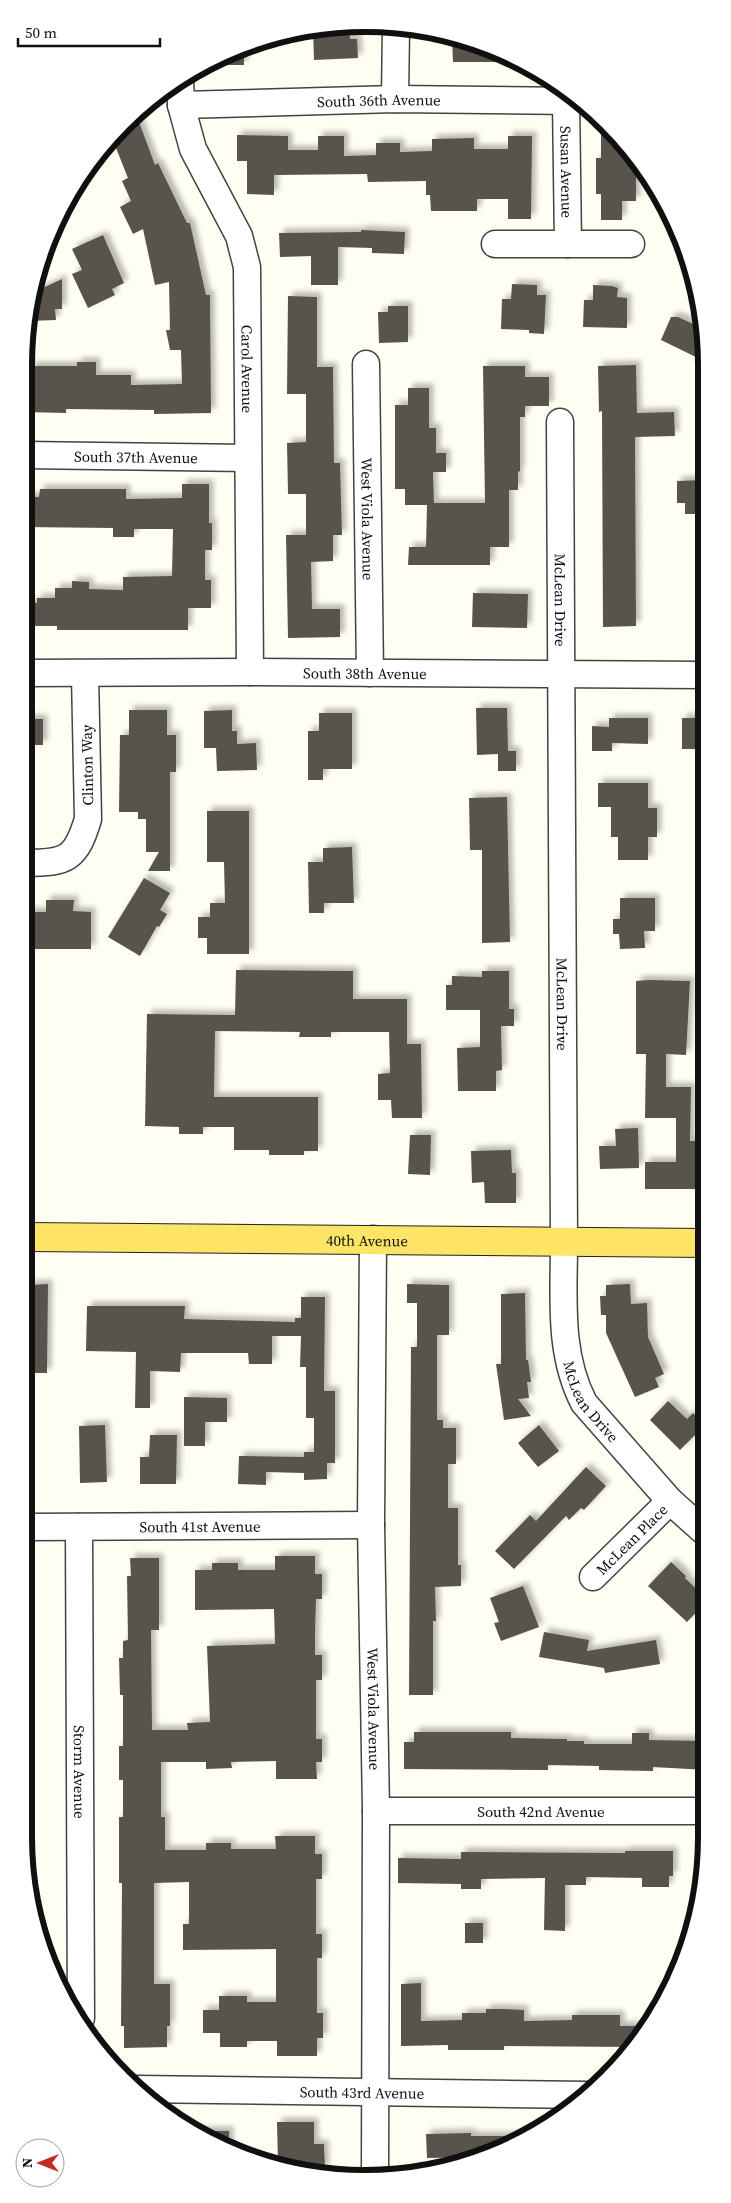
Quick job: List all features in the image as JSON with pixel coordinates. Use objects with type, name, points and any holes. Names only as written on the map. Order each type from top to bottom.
[{"type":"main road","name":"40th Avenue","points":[[32,1237],[698,1243]]},
{"type":"street","points":[[396,34],[396,99]]},
{"type":"street","name":"Carol Avenue","points":[[180,89],[181,105],[193,149],[239,236],[247,267],[250,672]]},
{"type":"street","name":"South 36th Avenue","points":[[181,105],[396,99],[568,101]]},
{"type":"street","name":"Susan Avenue","points":[[568,244],[570,103]]},
{"type":"street","points":[[495,244],[631,244]]},
{"type":"street","name":"West Viola Avenue","points":[[366,364],[370,673]]},
{"type":"street","name":"McLean Drive","points":[[560,422],[566,1357],[574,1385],[584,1403],[670,1501],[698,1526]]},
{"type":"street","name":"South 37th Avenue","points":[[32,455],[248,458]]},
{"type":"street","name":"South 38th Avenue","points":[[32,673],[250,672],[698,675]]},
{"type":"street","name":"Clinton Way","points":[[32,863],[57,861],[74,853],[81,841],[88,819],[84,674]]},
{"type":"street","name":"West Viola Avenue","points":[[373,1240],[371,1525],[376,1811],[375,2170]]},
{"type":"street","name":"McLean Place","points":[[593,1577],[670,1501]]},
{"type":"street","name":"South 41st Avenue","points":[[32,1527],[371,1525]]},
{"type":"street","name":"Storm Avenue","points":[[79,1527],[80,2009]]},
{"type":"street","name":"South 42nd Avenue","points":[[376,1811],[698,1811]]},
{"type":"street","name":"South 43rd Avenue","points":[[148,2090],[374,2091],[577,2095]]},
{"type":"building","points":[[350,33],[350,39],[357,39],[358,58],[314,60],[313,37]]},
{"type":"building","points":[[452,44],[502,62],[453,62]]},
{"type":"building","points":[[244,56],[244,65],[222,65]]},
{"type":"building","points":[[139,122],[155,165],[158,163],[187,223],[190,223],[206,295],[210,295],[211,413],[154,414],[154,410],[66,409],[66,413],[32,412],[32,366],[77,366],[77,362],[96,362],[96,375],[131,375],[131,385],[182,384],[181,350],[170,350],[166,330],[170,330],[169,282],[155,285],[143,229],[133,234],[120,207],[131,201],[122,181],[128,178],[115,146]]},
{"type":"building","points":[[602,131],[636,172],[636,201],[622,201],[622,220],[601,220],[601,194],[596,194],[596,158],[601,158]]},
{"type":"building","points":[[237,135],[288,136],[288,150],[318,150],[318,136],[344,136],[344,156],[376,155],[376,143],[400,143],[400,152],[432,151],[432,139],[474,138],[474,149],[508,149],[508,136],[532,136],[531,219],[508,219],[508,199],[477,199],[477,211],[431,211],[430,195],[426,195],[426,181],[368,182],[367,174],[274,175],[274,195],[247,194],[247,161],[237,161]]},
{"type":"building","points":[[361,230],[405,232],[404,254],[372,253],[372,248],[338,247],[338,285],[311,285],[311,256],[280,257],[279,233],[361,232]]},
{"type":"building","points":[[103,235],[124,283],[112,289],[115,295],[88,308],[72,274],[82,270],[72,249]]},
{"type":"building","points":[[62,279],[62,309],[55,309],[56,320],[35,321],[42,288]]},
{"type":"building","points":[[512,284],[537,285],[537,295],[546,295],[544,334],[529,333],[529,330],[501,329],[502,299],[511,299]]},
{"type":"building","points":[[593,285],[618,288],[617,297],[627,298],[627,328],[583,327],[584,300],[593,300]]},
{"type":"building","points":[[288,296],[317,297],[317,367],[333,367],[334,463],[340,463],[342,535],[333,535],[333,561],[311,562],[312,609],[340,609],[340,637],[288,638],[286,535],[306,535],[306,494],[288,494],[287,443],[306,442],[306,394],[287,394]]},
{"type":"building","points":[[388,306],[408,306],[408,342],[379,343],[378,312],[388,312]]},
{"type":"building","points":[[671,317],[678,317],[696,325],[698,358],[661,340]]},
{"type":"building","points":[[636,365],[637,413],[674,412],[675,436],[635,437],[636,626],[603,627],[602,411],[599,412],[598,366]]},
{"type":"building","points":[[483,366],[525,366],[525,377],[549,377],[549,406],[525,406],[525,417],[520,417],[518,490],[509,490],[509,547],[490,547],[490,565],[408,565],[409,547],[426,547],[427,505],[405,505],[405,489],[395,489],[395,405],[408,405],[408,388],[429,388],[429,428],[436,428],[436,453],[446,453],[446,472],[433,472],[434,503],[485,503]]},
{"type":"building","points":[[698,480],[698,514],[685,514],[685,503],[677,503],[677,481]]},
{"type":"building","points":[[182,484],[209,484],[209,523],[212,523],[212,550],[205,550],[205,580],[211,580],[211,608],[188,608],[188,630],[57,630],[57,626],[32,626],[32,603],[37,603],[37,598],[55,598],[55,588],[72,588],[72,581],[89,582],[89,589],[123,590],[123,577],[172,576],[173,529],[134,529],[134,537],[113,537],[113,528],[32,527],[32,497],[39,497],[40,489],[126,489],[126,499],[182,498]]},
{"type":"building","points":[[473,593],[528,594],[527,628],[472,627]]},
{"type":"building","points":[[476,708],[507,708],[508,751],[516,751],[516,771],[498,771],[498,754],[477,755]]},
{"type":"building","points":[[129,710],[167,710],[167,735],[176,735],[176,772],[170,772],[170,871],[148,871],[159,852],[146,852],[146,819],[138,819],[138,812],[119,812],[120,735],[129,735]]},
{"type":"building","points":[[232,710],[232,731],[237,731],[237,744],[256,743],[257,770],[217,771],[216,748],[204,748],[204,711]]},
{"type":"building","points":[[319,713],[352,713],[352,769],[323,769],[323,780],[308,780],[308,731],[319,731]]},
{"type":"building","points":[[609,718],[648,718],[648,744],[612,743],[612,751],[592,751],[592,726],[609,727]]},
{"type":"building","points":[[682,718],[698,718],[698,749],[682,749]]},
{"type":"building","points":[[32,719],[43,719],[43,745],[32,745]]},
{"type":"building","points":[[598,783],[648,783],[648,808],[657,808],[657,837],[648,837],[648,860],[618,860],[618,837],[611,837],[611,807],[598,807]]},
{"type":"building","points":[[507,797],[510,942],[482,943],[482,850],[470,850],[469,798]]},
{"type":"building","points":[[207,811],[249,811],[249,954],[207,954],[207,938],[198,938],[198,917],[210,917],[210,903],[225,903],[224,862],[207,862]]},
{"type":"building","points":[[352,847],[354,903],[324,903],[324,913],[309,913],[308,862],[323,862],[323,848]]},
{"type":"building","points":[[144,878],[170,893],[160,910],[167,914],[159,927],[157,926],[140,956],[108,937]]},
{"type":"building","points":[[620,898],[655,898],[655,931],[644,931],[645,948],[620,949],[619,934],[613,934],[613,919],[620,919]]},
{"type":"building","points":[[46,900],[74,900],[73,911],[91,912],[91,949],[32,949],[32,912],[46,912]]},
{"type":"building","points":[[236,970],[353,971],[353,999],[407,999],[407,1044],[421,1044],[422,1118],[392,1118],[391,1100],[378,1100],[378,1074],[390,1073],[389,1032],[331,1032],[331,1037],[299,1037],[300,1032],[215,1031],[214,1097],[318,1097],[318,1151],[304,1151],[304,1155],[269,1155],[269,1150],[234,1150],[234,1127],[203,1127],[203,1134],[179,1134],[179,1127],[145,1126],[147,1014],[235,1015]]},
{"type":"building","points":[[482,971],[509,971],[509,1009],[514,1009],[514,1026],[501,1026],[502,1070],[496,1071],[496,1091],[458,1091],[457,1048],[480,1047],[480,1010],[446,1010],[446,985],[452,985],[452,976],[482,977]]},
{"type":"building","points":[[636,981],[690,981],[686,1055],[666,1054],[666,1087],[691,1087],[690,1141],[698,1141],[698,1189],[645,1189],[645,1162],[676,1162],[676,1118],[645,1118],[646,1054],[636,1054]]},
{"type":"building","points":[[638,1128],[639,1168],[600,1169],[599,1146],[616,1146],[615,1129]]},
{"type":"building","points":[[410,1135],[431,1135],[430,1175],[408,1174]]},
{"type":"building","points":[[511,1150],[512,1173],[516,1173],[516,1203],[485,1203],[484,1182],[472,1183],[471,1151]]},
{"type":"building","points":[[48,1284],[47,1373],[32,1373],[32,1285]]},
{"type":"building","points":[[407,1284],[449,1285],[449,1335],[437,1335],[437,1420],[443,1420],[443,1428],[456,1428],[456,1464],[448,1464],[448,1508],[458,1508],[458,1565],[461,1565],[461,1586],[435,1587],[436,1621],[433,1621],[433,1695],[409,1695],[411,1347],[417,1347],[417,1303],[407,1303]]},
{"type":"building","points":[[630,1284],[631,1304],[647,1303],[648,1337],[664,1374],[655,1378],[659,1387],[635,1397],[606,1333],[606,1315],[601,1315],[600,1296],[606,1296],[606,1285]]},
{"type":"building","points":[[525,1293],[526,1360],[528,1360],[531,1382],[527,1382],[529,1398],[518,1399],[531,1416],[504,1420],[496,1364],[501,1364],[501,1294]]},
{"type":"building","points":[[301,1297],[325,1297],[324,1391],[335,1391],[335,1463],[327,1463],[327,1479],[304,1480],[304,1473],[266,1472],[266,1485],[238,1484],[239,1456],[304,1457],[304,1452],[314,1452],[314,1418],[306,1418],[306,1367],[300,1367],[301,1336],[272,1336],[272,1364],[249,1364],[248,1353],[181,1353],[180,1372],[150,1371],[150,1408],[135,1408],[136,1352],[86,1351],[87,1306],[185,1306],[184,1319],[295,1322],[295,1318],[301,1318]]},
{"type":"building","points":[[184,1397],[227,1398],[227,1422],[205,1422],[205,1446],[184,1446]]},
{"type":"building","points":[[668,1401],[687,1419],[693,1413],[698,1418],[698,1432],[680,1450],[650,1420]]},
{"type":"building","points":[[105,1425],[107,1482],[80,1483],[79,1426]]},
{"type":"building","points":[[539,1425],[559,1451],[538,1467],[518,1443]]},
{"type":"building","points":[[150,1435],[177,1435],[176,1484],[140,1484],[140,1457],[149,1457]]},
{"type":"building","points":[[586,1467],[606,1486],[584,1510],[581,1508],[569,1520],[566,1516],[514,1569],[495,1551],[530,1515],[536,1521]]},
{"type":"building","points":[[275,1556],[315,1556],[315,1574],[322,1574],[322,1599],[316,1599],[315,1631],[315,1655],[322,1655],[322,1680],[316,1680],[316,1739],[322,1739],[322,1762],[316,1762],[317,1779],[276,1779],[276,1761],[231,1762],[232,1768],[206,1769],[206,1762],[161,1762],[161,1817],[165,1817],[165,1850],[206,1850],[206,1843],[231,1843],[231,1849],[276,1849],[275,1836],[315,1836],[315,1854],[322,1854],[322,1879],[316,1879],[316,1934],[322,1934],[322,1958],[317,1958],[317,2013],[323,2013],[323,2038],[317,2038],[317,2056],[277,2056],[277,2041],[247,2041],[247,2047],[220,2047],[220,2033],[203,2033],[203,2010],[219,2010],[219,1996],[247,1996],[247,2002],[276,2002],[276,1949],[183,1950],[183,1924],[189,1924],[189,1882],[154,1883],[154,1984],[170,1984],[170,2026],[167,2026],[167,2047],[124,2048],[124,2026],[121,2026],[122,1883],[119,1883],[119,1817],[123,1817],[123,1780],[119,1780],[119,1746],[123,1746],[123,1695],[120,1695],[119,1658],[123,1658],[123,1641],[128,1640],[127,1576],[131,1576],[130,1558],[159,1558],[159,1630],[151,1630],[152,1730],[188,1730],[187,1723],[210,1722],[207,1646],[275,1644],[274,1609],[195,1610],[195,1570],[212,1570],[212,1563],[238,1563],[238,1570],[275,1570]]},
{"type":"building","points":[[671,1562],[698,1590],[698,1610],[687,1622],[648,1586]]},
{"type":"building","points":[[523,1586],[539,1627],[501,1641],[494,1623],[499,1622],[490,1598]]},
{"type":"building","points":[[544,1632],[589,1640],[587,1651],[656,1640],[660,1664],[605,1673],[604,1668],[539,1657]]},
{"type":"building","points":[[414,1732],[511,1732],[511,1738],[567,1739],[567,1741],[584,1741],[584,1744],[632,1744],[632,1733],[649,1733],[649,1740],[698,1741],[698,1770],[653,1767],[653,1771],[599,1770],[599,1766],[548,1765],[548,1770],[404,1769],[404,1742],[414,1742]]},
{"type":"building","points":[[625,1851],[673,1851],[673,1876],[669,1876],[669,1887],[642,1887],[642,1878],[586,1877],[586,1885],[565,1885],[565,1931],[544,1930],[545,1878],[481,1879],[481,1889],[461,1889],[461,1884],[398,1883],[398,1858],[461,1859],[461,1852],[625,1853]]},
{"type":"building","points":[[465,1923],[483,1923],[483,1943],[465,1943]]},
{"type":"building","points":[[421,1983],[421,2021],[462,2020],[462,2013],[486,2013],[486,2009],[503,2009],[524,2010],[524,2021],[572,2020],[572,2015],[620,2015],[620,2026],[640,2026],[624,2047],[504,2046],[504,2050],[448,2050],[448,2045],[401,2046],[401,1984]]},
{"type":"building","points":[[277,2122],[314,2122],[314,2144],[324,2144],[325,2168],[278,2159]]},
{"type":"building","points":[[208,2131],[229,2131],[229,2141]]},
{"type":"building","points":[[471,2133],[471,2136],[513,2136],[458,2157],[427,2158],[426,2134]]}]
